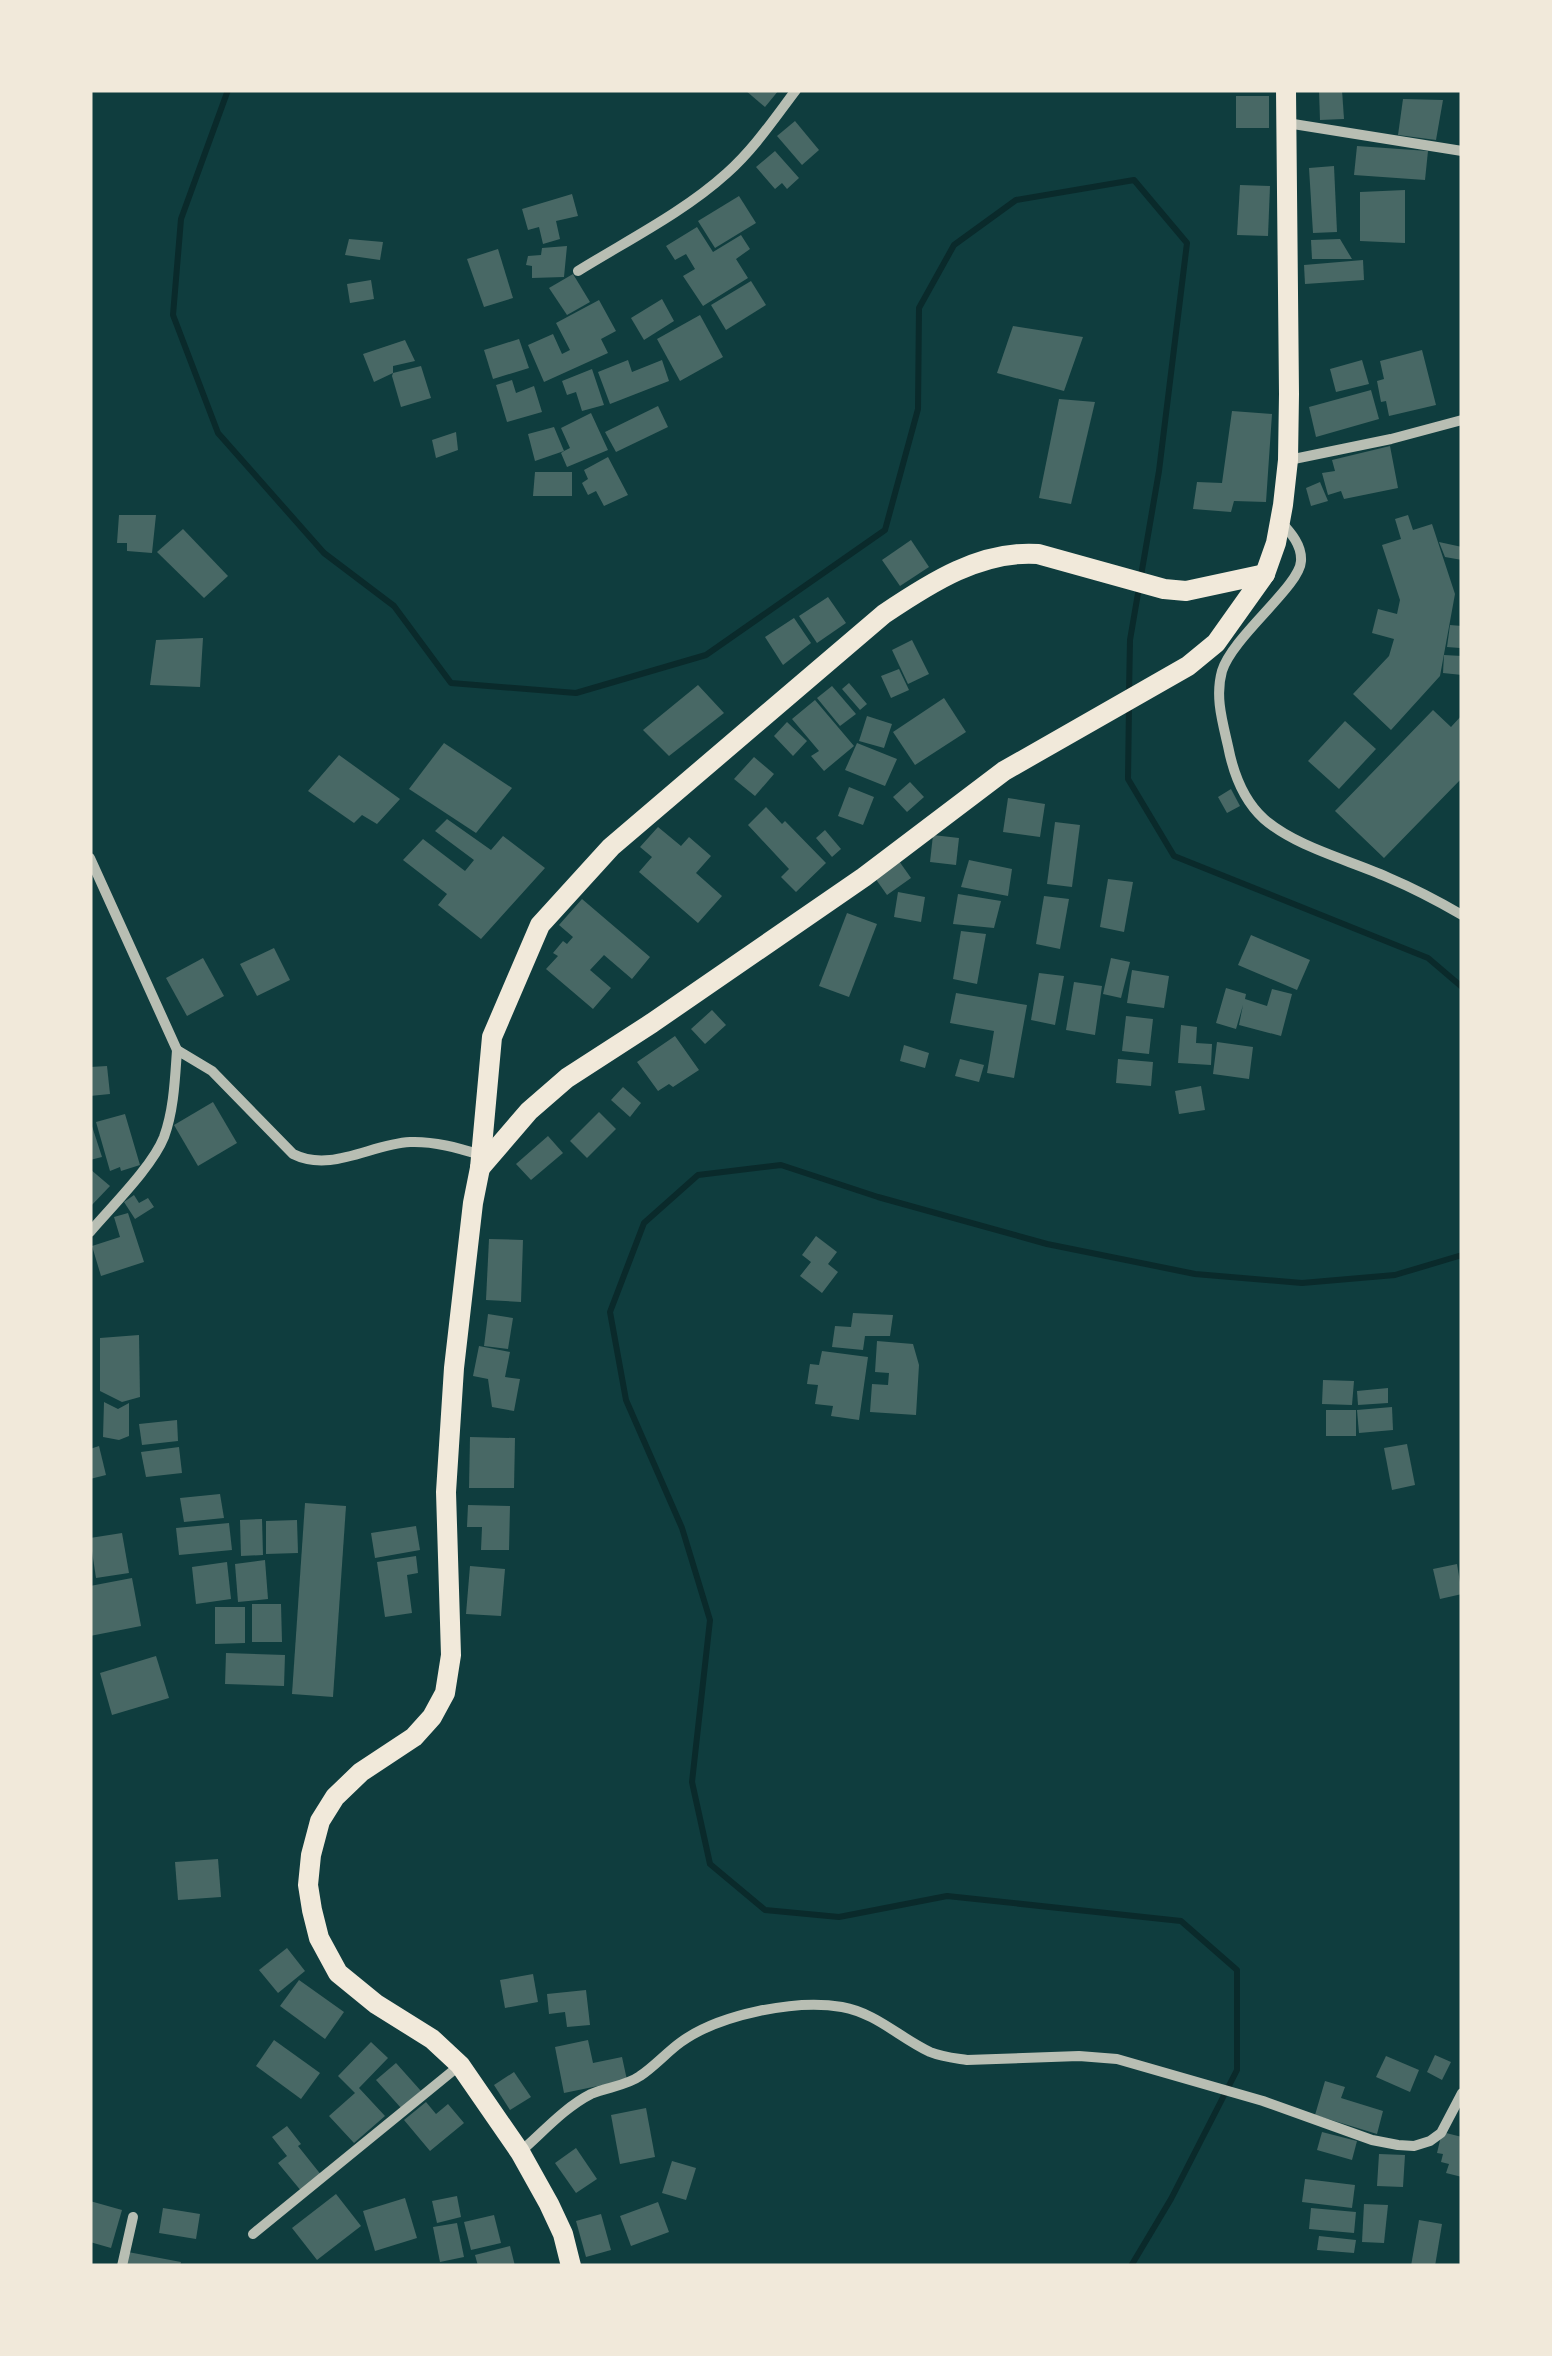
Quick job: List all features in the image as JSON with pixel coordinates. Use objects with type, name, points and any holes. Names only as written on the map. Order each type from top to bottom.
[{"type":"highway","points":[[481,1161],[567,1078],[864,877],[1004,771],[1188,666],[1216,643],[1265,574],[1276,543],[1288,460],[1286,90]]},
{"type":"highway","points":[[571,2266],[563,2234],[520,2152],[460,2065],[432,2039],[376,2004],[338,1973],[319,1938],[308,1885],[320,1821],[336,1797],[362,1772],[414,1736],[432,1718],[445,1693],[451,1655],[446,1492],[452,1404],[492,1037],[506,1001],[540,925],[611,847],[884,614],[930,582],[1004,555],[1038,554],[1164,589],[1186,591],[1265,574]]},
{"type":"street","points":[[578,271],[690,202],[724,176],[748,153],[796,90]]},
{"type":"street","points":[[1287,123],[1462,151]]},
{"type":"street","points":[[1288,460],[1462,420]]},
{"type":"street","points":[[1280,522],[1295,537],[1302,560],[1298,575],[1248,630],[1223,668],[1218,700],[1231,761],[1243,794],[1262,818],[1286,835],[1392,878],[1462,915]]},
{"type":"street","points":[[90,858],[178,1050],[174,1090],[161,1144],[90,1232]]},
{"type":"street","points":[[178,1050],[212,1072],[293,1154],[306,1160],[338,1159],[391,1144],[432,1142],[481,1161]]},
{"type":"street","points":[[520,2152],[584,2098],[638,2078],[694,2034],[714,2024],[798,2006],[823,2005],[862,2012],[926,2050],[951,2058],[1117,2058],[1398,2145],[1414,2146],[1440,2133],[1462,2093]]},
{"type":"street","points":[[253,2234],[460,2065]]},
{"type":"street","points":[[122,2266],[133,2216]]},
{"type":"building","points":[[745,90],[779,90],[765,107]]},
{"type":"building","points":[[1319,90],[1342,90],[1344,119],[1320,120]]},
{"type":"building","points":[[1236,96],[1269,96],[1269,128],[1236,128]]},
{"type":"building","points":[[1403,99],[1443,100],[1436,140],[1398,135]]},
{"type":"building","points":[[795,121],[819,150],[802,165],[777,136]]},
{"type":"building","points":[[1357,146],[1428,151],[1425,180],[1354,175]]},
{"type":"building","points":[[775,151],[799,178],[787,189],[782,183],[775,189],[756,167]]},
{"type":"building","points":[[1334,166],[1337,232],[1313,233],[1309,168]]},
{"type":"building","points":[[1240,185],[1270,186],[1268,236],[1237,235]]},
{"type":"building","points":[[1405,190],[1405,243],[1360,241],[1360,192]]},
{"type":"building","points":[[572,194],[578,216],[556,221],[560,239],[543,244],[539,227],[528,230],[522,209]]},
{"type":"building","points":[[739,196],[756,223],[715,248],[698,221]]},
{"type":"building","points":[[697,227],[713,252],[741,235],[750,249],[736,259],[748,278],[703,306],[683,276],[695,269],[686,254],[675,260],[666,246]]},
{"type":"building","points":[[349,239],[383,242],[380,260],[345,255]]},
{"type":"building","points":[[1340,239],[1352,259],[1312,259],[1311,240]]},
{"type":"building","points":[[567,246],[564,277],[532,278],[532,266],[526,265],[528,256],[541,255],[542,248]]},
{"type":"building","points":[[498,249],[513,298],[484,307],[467,259]]},
{"type":"building","points":[[1363,260],[1364,280],[1305,284],[1304,265]]},
{"type":"building","points":[[573,274],[590,302],[567,315],[549,288]]},
{"type":"building","points":[[371,280],[374,299],[350,303],[347,284]]},
{"type":"building","points":[[751,281],[766,305],[726,330],[711,305]]},
{"type":"building","points":[[662,299],[674,321],[644,340],[631,318]]},
{"type":"building","points":[[599,300],[616,331],[601,339],[608,353],[544,382],[528,345],[553,334],[562,354],[570,350],[556,323]]},
{"type":"building","points":[[700,315],[723,357],[680,381],[657,339]]},
{"type":"building","points":[[1013,326],[1083,337],[1064,391],[997,373]]},
{"type":"building","points":[[519,339],[529,368],[493,379],[484,350]]},
{"type":"building","points":[[405,340],[415,361],[393,366],[393,373],[374,382],[363,354]]},
{"type":"building","points":[[1422,350],[1436,405],[1389,416],[1386,401],[1381,402],[1377,381],[1384,379],[1380,361]]},
{"type":"building","points":[[628,360],[632,372],[662,360],[669,381],[610,404],[598,372]]},
{"type":"building","points":[[1362,360],[1369,384],[1336,392],[1330,369]]},
{"type":"building","points":[[421,366],[431,398],[401,407],[393,373]]},
{"type":"building","points":[[592,369],[604,405],[582,411],[576,392],[567,395],[562,381]]},
{"type":"building","points":[[512,380],[516,393],[534,386],[542,412],[507,422],[496,385]]},
{"type":"building","points":[[1371,390],[1379,419],[1316,437],[1309,407]]},
{"type":"building","points":[[1059,399],[1095,402],[1071,504],[1039,498]]},
{"type":"building","points":[[658,406],[668,427],[616,452],[605,432]]},
{"type":"building","points":[[1232,411],[1272,414],[1266,502],[1234,501],[1231,512],[1193,509],[1197,482],[1222,483]]},
{"type":"building","points":[[591,413],[608,450],[567,467],[561,453],[570,448],[561,428]]},
{"type":"building","points":[[554,427],[564,451],[535,461],[528,434]]},
{"type":"building","points":[[456,432],[458,450],[436,458],[432,440]]},
{"type":"building","points":[[1390,446],[1398,488],[1344,499],[1341,491],[1328,495],[1322,473],[1335,471],[1332,460]]},
{"type":"building","points":[[608,457],[628,495],[604,506],[596,491],[588,495],[582,483],[588,479],[584,470]]},
{"type":"building","points":[[535,472],[572,472],[572,496],[533,496]]},
{"type":"building","points":[[1320,482],[1328,501],[1311,506],[1306,488]]},
{"type":"building","points":[[119,515],[156,515],[152,553],[127,551],[127,543],[117,543]]},
{"type":"building","points":[[1408,515],[1413,530],[1432,524],[1455,594],[1440,676],[1391,730],[1353,694],[1389,656],[1394,639],[1372,633],[1378,609],[1397,614],[1400,600],[1382,545],[1401,539],[1395,519]]},
{"type":"building","points":[[183,529],[228,576],[204,598],[157,552]]},
{"type":"building","points":[[911,540],[929,567],[900,586],[882,560]]},
{"type":"building","points":[[1439,542],[1462,547],[1462,560],[1445,557]]},
{"type":"building","points":[[828,597],[846,623],[817,643],[799,616]]},
{"type":"building","points":[[794,618],[811,643],[783,665],[765,637]]},
{"type":"building","points":[[1450,625],[1462,626],[1460,648],[1447,647]]},
{"type":"building","points":[[203,638],[200,687],[150,685],[156,640]]},
{"type":"building","points":[[912,640],[929,674],[908,684],[892,650]]},
{"type":"building","points":[[1444,655],[1462,656],[1462,675],[1443,673]]},
{"type":"building","points":[[899,669],[909,690],[891,698],[881,676]]},
{"type":"building","points":[[849,683],[867,704],[860,710],[842,689]]},
{"type":"building","points":[[698,685],[724,713],[669,756],[643,730]]},
{"type":"building","points":[[832,686],[856,714],[840,726],[817,698]]},
{"type":"building","points":[[944,698],[966,732],[915,765],[893,732]]},
{"type":"building","points":[[815,700],[854,746],[824,771],[811,756],[819,751],[792,719]]},
{"type":"building","points":[[1433,710],[1451,727],[1462,715],[1462,778],[1384,858],[1335,811]]},
{"type":"building","points":[[867,716],[892,724],[884,748],[859,741]]},
{"type":"building","points":[[1345,721],[1376,749],[1339,789],[1308,761]]},
{"type":"building","points":[[787,722],[807,741],[793,756],[774,736]]},
{"type":"building","points":[[444,743],[512,788],[476,833],[409,789]]},
{"type":"building","points":[[857,743],[897,759],[885,786],[845,770]]},
{"type":"building","points":[[339,755],[400,799],[377,824],[362,815],[354,823],[308,791]]},
{"type":"building","points":[[754,757],[774,774],[755,796],[734,779]]},
{"type":"building","points":[[910,782],[924,797],[907,812],[893,797]]},
{"type":"building","points":[[849,787],[874,797],[863,825],[838,816]]},
{"type":"building","points":[[1231,789],[1240,806],[1227,813],[1218,797]]},
{"type":"building","points":[[1008,798],[1045,804],[1040,837],[1003,832]]},
{"type":"building","points":[[766,807],[826,863],[796,892],[781,877],[789,869],[748,825]]},
{"type":"building","points":[[447,819],[491,850],[503,836],[545,868],[481,939],[438,905],[447,894],[403,860],[423,839],[465,871],[474,860],[435,831]]},
{"type":"building","points":[[1055,822],[1080,825],[1072,887],[1047,884]]},
{"type":"building","points":[[658,827],[681,846],[689,837],[711,856],[696,873],[722,896],[698,923],[639,872],[652,857],[640,847]]},
{"type":"building","points":[[825,830],[841,849],[832,857],[816,838]]},
{"type":"building","points":[[933,835],[959,838],[956,865],[930,862]]},
{"type":"building","points":[[969,860],[1012,869],[1008,896],[961,887]]},
{"type":"building","points":[[899,861],[911,878],[887,895],[875,878]]},
{"type":"building","points":[[1108,879],[1133,882],[1124,932],[1100,927]]},
{"type":"building","points":[[898,892],[925,897],[921,922],[894,917]]},
{"type":"building","points":[[958,894],[1001,901],[994,928],[953,924]]},
{"type":"building","points":[[1044,896],[1069,899],[1060,949],[1036,944]]},
{"type":"building","points":[[582,899],[650,957],[632,979],[604,955],[590,970],[611,988],[593,1009],[546,969],[558,956],[553,953],[563,941],[567,944],[573,937],[559,925]]},
{"type":"building","points":[[847,913],[877,924],[849,997],[819,986]]},
{"type":"building","points":[[961,931],[986,934],[977,984],[953,979]]},
{"type":"building","points":[[1251,935],[1310,960],[1297,990],[1238,965]]},
{"type":"building","points":[[274,948],[290,980],[257,996],[240,964]]},
{"type":"building","points":[[203,958],[224,996],[187,1016],[166,978]]},
{"type":"building","points":[[1111,958],[1130,962],[1121,998],[1103,994]]},
{"type":"building","points":[[1132,970],[1169,976],[1164,1008],[1127,1003]]},
{"type":"building","points":[[1039,973],[1064,976],[1055,1025],[1031,1020]]},
{"type":"building","points":[[1074,982],[1102,986],[1095,1035],[1066,1030]]},
{"type":"building","points":[[1226,988],[1267,1006],[1272,989],[1292,994],[1281,1036],[1239,1025],[1243,1005],[1236,1029],[1216,1023]]},
{"type":"building","points":[[956,993],[1027,1005],[1014,1078],[987,1073],[994,1031],[950,1023]]},
{"type":"building","points":[[712,1010],[726,1025],[705,1044],[691,1029]]},
{"type":"building","points":[[1126,1016],[1153,1019],[1149,1054],[1122,1051]]},
{"type":"building","points":[[1181,1025],[1197,1027],[1196,1043],[1212,1044],[1211,1065],[1178,1063]]},
{"type":"building","points":[[675,1036],[699,1070],[673,1087],[669,1084],[658,1091],[637,1062]]},
{"type":"building","points":[[1217,1042],[1253,1047],[1249,1079],[1213,1074]]},
{"type":"building","points":[[904,1045],[929,1053],[925,1068],[900,1061]]},
{"type":"building","points":[[960,1059],[984,1065],[979,1082],[955,1076]]},
{"type":"building","points":[[1118,1059],[1153,1062],[1151,1086],[1116,1083]]},
{"type":"building","points":[[107,1066],[110,1094],[90,1096],[90,1067]]},
{"type":"building","points":[[1201,1086],[1205,1110],[1179,1114],[1175,1091]]},
{"type":"building","points":[[623,1087],[641,1103],[630,1117],[611,1100]]},
{"type":"building","points":[[213,1102],[237,1143],[198,1166],[174,1125]]},
{"type":"building","points":[[599,1112],[616,1129],[587,1158],[570,1141]]},
{"type":"building","points":[[125,1114],[140,1165],[110,1171],[96,1122]]},
{"type":"building","points":[[90,1120],[102,1157],[90,1160]]},
{"type":"building","points":[[548,1136],[563,1153],[531,1180],[516,1164]]},
{"type":"building","points":[[90,1169],[110,1186],[90,1207]]},
{"type":"building","points":[[134,1195],[139,1203],[148,1198],[154,1207],[135,1219],[124,1202]]},
{"type":"building","points":[[128,1213],[144,1262],[101,1276],[92,1246],[120,1237],[114,1217]]},
{"type":"building","points":[[816,1236],[837,1252],[828,1264],[838,1272],[822,1293],[800,1276],[811,1262],[802,1255]]},
{"type":"building","points":[[489,1239],[523,1240],[521,1302],[486,1300]]},
{"type":"building","points":[[853,1313],[893,1315],[890,1336],[865,1336],[863,1350],[832,1347],[835,1326],[851,1327]]},
{"type":"building","points":[[488,1314],[513,1318],[508,1349],[484,1346]]},
{"type":"building","points":[[139,1335],[140,1397],[122,1402],[100,1391],[100,1338]]},
{"type":"building","points":[[877,1341],[913,1344],[919,1365],[916,1415],[870,1412],[872,1384],[888,1385],[889,1373],[875,1372]]},
{"type":"building","points":[[479,1346],[510,1352],[505,1377],[520,1379],[514,1411],[492,1407],[488,1379],[473,1376]]},
{"type":"building","points":[[822,1351],[868,1357],[859,1420],[831,1416],[833,1406],[815,1404],[818,1385],[807,1384],[810,1364],[819,1365]]},
{"type":"building","points":[[1323,1380],[1354,1381],[1352,1405],[1322,1404]]},
{"type":"building","points":[[1388,1388],[1388,1403],[1358,1405],[1357,1391]]},
{"type":"building","points":[[104,1402],[118,1409],[129,1403],[129,1436],[119,1440],[103,1437]]},
{"type":"building","points":[[1392,1407],[1393,1430],[1359,1433],[1357,1410]]},
{"type":"building","points":[[1326,1410],[1356,1410],[1356,1436],[1326,1436]]},
{"type":"building","points":[[177,1420],[178,1441],[142,1445],[139,1424]]},
{"type":"building","points":[[470,1437],[515,1438],[514,1488],[469,1488]]},
{"type":"building","points":[[1407,1444],[1415,1485],[1392,1490],[1384,1448]]},
{"type":"building","points":[[99,1446],[106,1475],[90,1479],[90,1449]]},
{"type":"building","points":[[179,1447],[182,1473],[146,1477],[141,1452]]},
{"type":"building","points":[[220,1494],[224,1518],[184,1522],[180,1498]]},
{"type":"building","points":[[305,1503],[346,1506],[333,1697],[292,1694]]},
{"type":"building","points":[[468,1505],[510,1506],[509,1550],[481,1550],[482,1527],[467,1527]]},
{"type":"building","points":[[262,1519],[263,1555],[241,1556],[240,1520]]},
{"type":"building","points":[[297,1520],[298,1553],[266,1554],[266,1521]]},
{"type":"building","points":[[229,1523],[232,1550],[179,1555],[176,1528]]},
{"type":"building","points":[[416,1526],[420,1550],[375,1558],[371,1533]]},
{"type":"building","points":[[122,1533],[129,1573],[96,1578],[90,1538]]},
{"type":"building","points":[[416,1556],[418,1573],[407,1575],[412,1613],[385,1617],[377,1562]]},
{"type":"building","points":[[265,1560],[268,1599],[238,1602],[235,1564]]},
{"type":"building","points":[[227,1562],[231,1599],[196,1604],[192,1567]]},
{"type":"building","points":[[1457,1564],[1462,1594],[1440,1599],[1433,1569]]},
{"type":"building","points":[[470,1566],[505,1569],[501,1616],[466,1614]]},
{"type":"building","points":[[132,1578],[141,1626],[90,1636],[90,1586]]},
{"type":"building","points":[[252,1604],[281,1604],[282,1642],[252,1642]]},
{"type":"building","points":[[215,1607],[245,1607],[245,1643],[215,1644]]},
{"type":"building","points":[[226,1653],[285,1655],[284,1686],[225,1684]]},
{"type":"building","points":[[156,1656],[169,1698],[112,1715],[100,1673]]},
{"type":"building","points":[[218,1859],[221,1897],[178,1900],[175,1862]]},
{"type":"building","points":[[287,1948],[305,1971],[278,1993],[259,1970]]},
{"type":"building","points":[[533,1974],[538,2002],[505,2008],[500,1980]]},
{"type":"building","points":[[299,1980],[344,2012],[325,2039],[280,2006]]},
{"type":"building","points":[[586,1990],[590,2025],[567,2027],[565,2012],[549,2014],[547,1994]]},
{"type":"building","points":[[274,2040],[320,2073],[301,2099],[256,2066]]},
{"type":"building","points":[[588,2040],[593,2063],[622,2057],[627,2080],[564,2093],[555,2047]]},
{"type":"building","points":[[371,2042],[388,2058],[359,2088],[385,2116],[354,2143],[329,2116],[355,2093],[338,2076]]},
{"type":"building","points":[[1435,2055],[1451,2062],[1442,2080],[1427,2072]]},
{"type":"building","points":[[1386,2056],[1419,2070],[1410,2092],[1376,2077]]},
{"type":"building","points":[[396,2063],[421,2091],[401,2108],[376,2080]]},
{"type":"building","points":[[514,2072],[531,2097],[510,2110],[494,2085]]},
{"type":"building","points":[[1325,2081],[1345,2087],[1341,2098],[1383,2111],[1377,2134],[1315,2115]]},
{"type":"building","points":[[426,2102],[436,2114],[448,2104],[464,2123],[430,2151],[404,2120]]},
{"type":"building","points":[[646,2108],[655,2157],[620,2164],[611,2115]]},
{"type":"building","points":[[287,2126],[322,2176],[302,2192],[278,2163],[287,2156],[272,2137]]},
{"type":"building","points":[[1322,2132],[1357,2141],[1352,2160],[1317,2150]]},
{"type":"building","points":[[1442,2132],[1462,2137],[1462,2177],[1446,2173],[1449,2164],[1441,2162],[1443,2154],[1437,2153]]},
{"type":"building","points":[[576,2148],[597,2179],[576,2193],[555,2163]]},
{"type":"building","points":[[1379,2154],[1405,2155],[1403,2187],[1377,2186]]},
{"type":"building","points":[[672,2161],[696,2168],[686,2200],[662,2193]]},
{"type":"building","points":[[1305,2179],[1355,2185],[1352,2208],[1302,2202]]},
{"type":"building","points":[[336,2194],[361,2226],[317,2260],[292,2228]]},
{"type":"building","points":[[457,2196],[461,2217],[437,2223],[432,2201]]},
{"type":"building","points":[[405,2198],[417,2238],[375,2251],[363,2211]]},
{"type":"building","points":[[90,2201],[122,2210],[111,2248],[90,2242]]},
{"type":"building","points":[[658,2202],[669,2232],[631,2246],[620,2216]]},
{"type":"building","points":[[1364,2204],[1388,2205],[1384,2243],[1362,2242]]},
{"type":"building","points":[[163,2208],[200,2214],[196,2239],[159,2233]]},
{"type":"building","points":[[1311,2208],[1356,2212],[1354,2233],[1309,2229]]},
{"type":"building","points":[[601,2214],[611,2250],[586,2257],[576,2221]]},
{"type":"building","points":[[494,2215],[501,2243],[471,2250],[464,2222]]},
{"type":"building","points":[[1419,2220],[1442,2224],[1435,2266],[1411,2266]]},
{"type":"building","points":[[457,2223],[464,2257],[440,2262],[433,2227]]},
{"type":"building","points":[[1319,2236],[1356,2240],[1354,2253],[1317,2250]]},
{"type":"building","points":[[510,2246],[515,2266],[478,2266],[475,2255]]},
{"type":"building","points":[[128,2252],[181,2262],[180,2266],[125,2266]]},
{"type":"waterway","points":[[228,90],[181,219],[173,315],[218,433],[324,553],[394,606],[451,683],[576,693],[706,655],[885,530],[918,409],[919,308],[954,245],[1016,200],[1134,180],[1187,243],[1159,471],[1130,640],[1129,693]]},
{"type":"waterway","points":[[1129,706],[1128,779],[1174,856],[1428,958],[1462,987]]},
{"type":"waterway","points":[[1131,2266],[1171,2199],[1237,2070],[1237,1970],[1181,1921],[947,1896],[839,1917],[765,1910],[710,1864],[692,1782],[710,1620],[682,1528],[626,1400],[610,1312],[644,1223],[698,1175],[781,1165],[878,1197],[1047,1244],[1195,1274],[1302,1283],[1395,1275],[1462,1255]]}]
